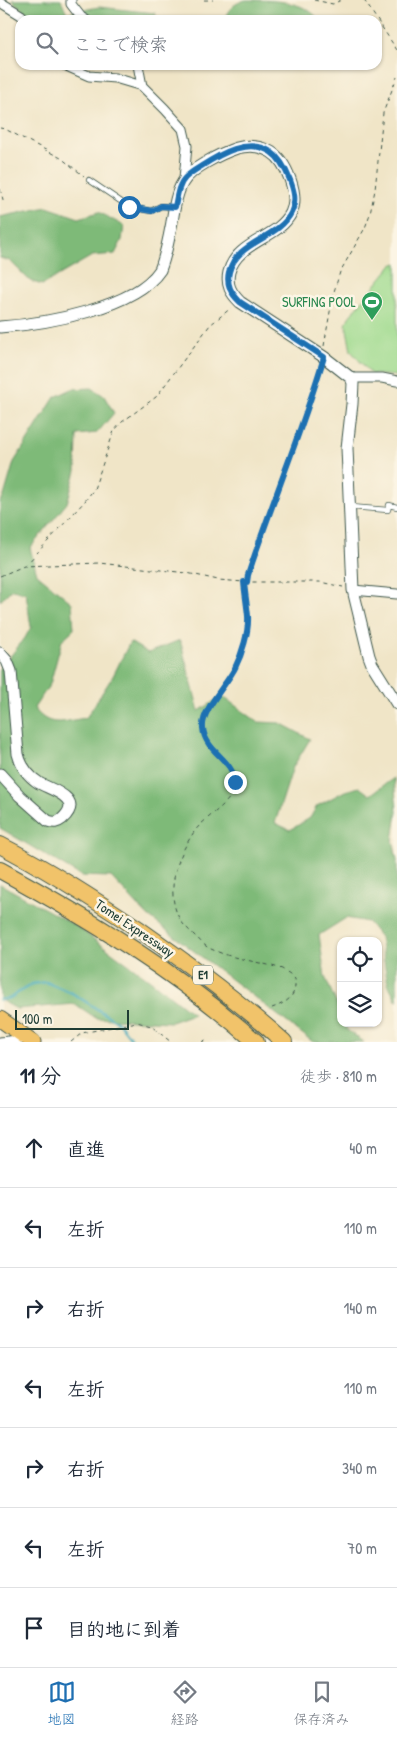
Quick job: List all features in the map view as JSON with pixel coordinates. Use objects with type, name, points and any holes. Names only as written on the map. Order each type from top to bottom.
[{"type":"highway","name":"Tomei Expressway","points":[[0,845],[117,915],[226,993],[284,1042]]},
{"type":"highway","name":"Tomei Expressway","points":[[0,870],[65,906],[167,972],[256,1042]]},
{"type":"main road","points":[[0,1019],[31,1040]]},
{"type":"street","points":[[71,0],[71,4],[79,15]]},
{"type":"street","points":[[0,2],[21,15]]},
{"type":"street","points":[[0,327],[78,314],[126,297],[144,288],[155,278],[160,270],[175,207],[184,179],[187,146],[183,129],[142,86],[115,78],[89,76],[75,70]]},
{"type":"street","points":[[139,70],[142,86]]},
{"type":"street","points":[[184,179],[225,152],[244,146],[260,147],[273,153],[288,174],[295,200],[292,211],[283,224],[240,253],[230,270],[228,283],[230,290],[240,302],[322,356],[351,378],[353,383],[352,404],[347,448],[353,590],[369,656],[397,704]]},
{"type":"street","points":[[351,378],[382,378],[397,381]]},
{"type":"street","points":[[353,590],[397,594]]},
{"type":"street","points":[[0,653],[7,661],[11,671],[20,762],[39,783],[60,792],[67,798],[68,812],[59,822],[53,823],[20,796],[0,774]]},
{"type":"street","points":[[0,1042],[17,1039],[31,1040]]},
{"type":"lane","points":[[89,180],[129,207],[152,211],[161,206],[175,207]]},
{"type":"lane","points":[[350,507],[388,510],[389,505],[397,507]]},
{"type":"path","points":[[204,0],[213,0]]},
{"type":"path","points":[[314,0],[333,4],[341,0]]},
{"type":"path","points":[[364,0],[374,15]]},
{"type":"path","points":[[382,27],[397,50]]},
{"type":"path","points":[[247,582],[264,525],[312,397],[322,356],[332,295],[340,272],[365,228],[370,214],[376,190],[383,114],[397,78]]},
{"type":"path","points":[[0,128],[61,158],[89,180]]},
{"type":"path","points":[[0,189],[4,203]]},
{"type":"path","points":[[24,566],[94,489],[114,431],[122,422],[156,398],[210,325],[240,302]]},
{"type":"path","points":[[0,576],[24,566],[99,563],[187,573],[218,580],[320,582],[353,590]]},
{"type":"path","points":[[244,582],[248,626],[240,655],[235,668],[205,717],[203,727],[206,739],[212,749],[232,768],[235,782],[233,792],[229,799],[205,819],[188,841],[173,879],[175,904],[180,920],[208,947],[225,954],[282,969],[295,980],[294,994],[289,1000],[272,1008]]},
{"type":"path","points":[[71,1042],[82,1033],[137,1022],[151,1026],[171,1042]]},
{"type":"path","points":[[202,1042],[207,1039]]},
{"type":"green space","points":[[12,0],[61,0],[67,13],[99,7],[155,13],[156,15],[28,15]]},
{"type":"green space","points":[[246,0],[287,2],[305,8],[315,15],[226,15],[238,3]]},
{"type":"green space","points":[[47,207],[79,218],[99,212],[124,226],[122,240],[115,254],[92,256],[42,285],[30,281],[10,261],[0,258],[0,217]]},
{"type":"green space","name":"SURFING POOL","points":[[397,263],[397,376],[371,374],[351,351],[346,324],[349,317],[392,265]]},
{"type":"green space","points":[[92,388],[104,396],[114,413],[97,433],[77,435],[76,471],[67,503],[30,548],[37,574],[72,603],[74,629],[62,640],[50,684],[34,708],[45,719],[51,721],[63,722],[86,718],[113,676],[130,642],[148,653],[180,640],[199,711],[222,696],[258,722],[280,723],[310,739],[293,767],[275,823],[290,830],[310,818],[317,806],[345,791],[359,787],[370,795],[394,778],[397,812],[393,840],[397,861],[397,1001],[388,984],[382,937],[368,922],[346,918],[319,935],[325,977],[337,1005],[337,1027],[346,1027],[347,1030],[364,1042],[313,1042],[148,916],[111,877],[81,876],[0,828],[0,669],[25,638],[31,627],[26,593],[12,589],[0,601],[0,502],[4,496],[14,462],[55,397],[72,389]]},
{"type":"green space","points":[[0,884],[76,926],[193,1014],[171,1022],[96,1018],[75,1004],[17,1009],[0,1000]]},
{"type":"waterway","points":[[0,1000],[10,998],[32,984],[46,982],[72,993],[119,1023],[134,1042]]},
{"type":"place","name":"SURFING POOL","points":[[372,321]]},
{"type":"route","points":[[129,207],[152,211],[161,206],[175,207],[184,179],[225,152],[244,146],[260,147],[273,153],[288,174],[294,193],[294,205],[289,217],[283,224],[240,253],[232,265],[228,276],[230,290],[240,302],[324,357],[312,397],[267,517],[247,582],[244,582],[248,626],[240,655],[235,668],[205,717],[203,727],[206,739],[212,749],[232,768],[235,782]]}]
